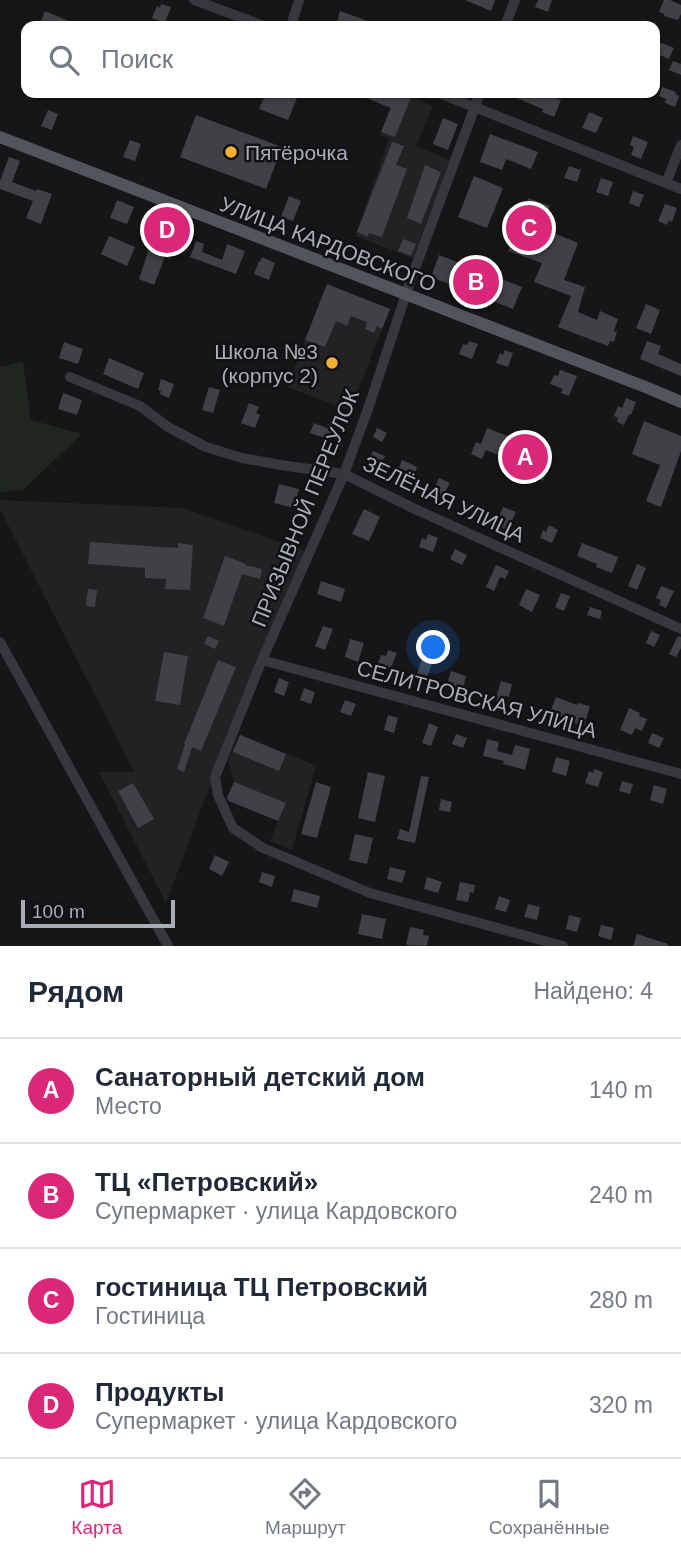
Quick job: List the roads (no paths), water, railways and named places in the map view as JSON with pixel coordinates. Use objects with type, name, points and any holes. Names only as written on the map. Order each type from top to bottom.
[{"type":"main road","name":"УЛИЦА КАРДОВСКОГО","points":[[0,137],[681,402]]},
{"type":"street","points":[[194,0],[251,21]]},
{"type":"street","points":[[293,21],[299,0]]},
{"type":"street","points":[[507,21],[515,0]]},
{"type":"street","points":[[452,98],[681,189]]},
{"type":"street","name":"ПРИЗЫВНОЙ ПЕРЕУЛОК","points":[[478,98],[344,474],[262,660],[215,777],[218,795],[233,828],[274,853],[370,893],[563,946]]},
{"type":"street","points":[[666,183],[681,145]]},
{"type":"street","name":"ЗЕЛЁНАЯ УЛИЦА","points":[[70,377],[140,406],[168,427],[206,447],[242,458],[344,474],[417,510],[681,629]]},
{"type":"street","points":[[0,642],[168,946]]},
{"type":"street","name":"СЕЛИТРОВСКАЯ УЛИЦА","points":[[262,660],[681,774]]},
{"type":"place","name":"Пятёрочка","points":[[231,152]]},
{"type":"place","name":"гостиница ТЦ Петровский","points":[[529,228]]},
{"type":"place","name":"Продукты","points":[[167,230]]},
{"type":"place","name":"ТЦ «Петровский»","points":[[476,282]]},
{"type":"place","name":"Школа №3 (корпус 2)","points":[[332,363]]},
{"type":"place","name":"Санаторный детский дом","points":[[525,457]]}]
